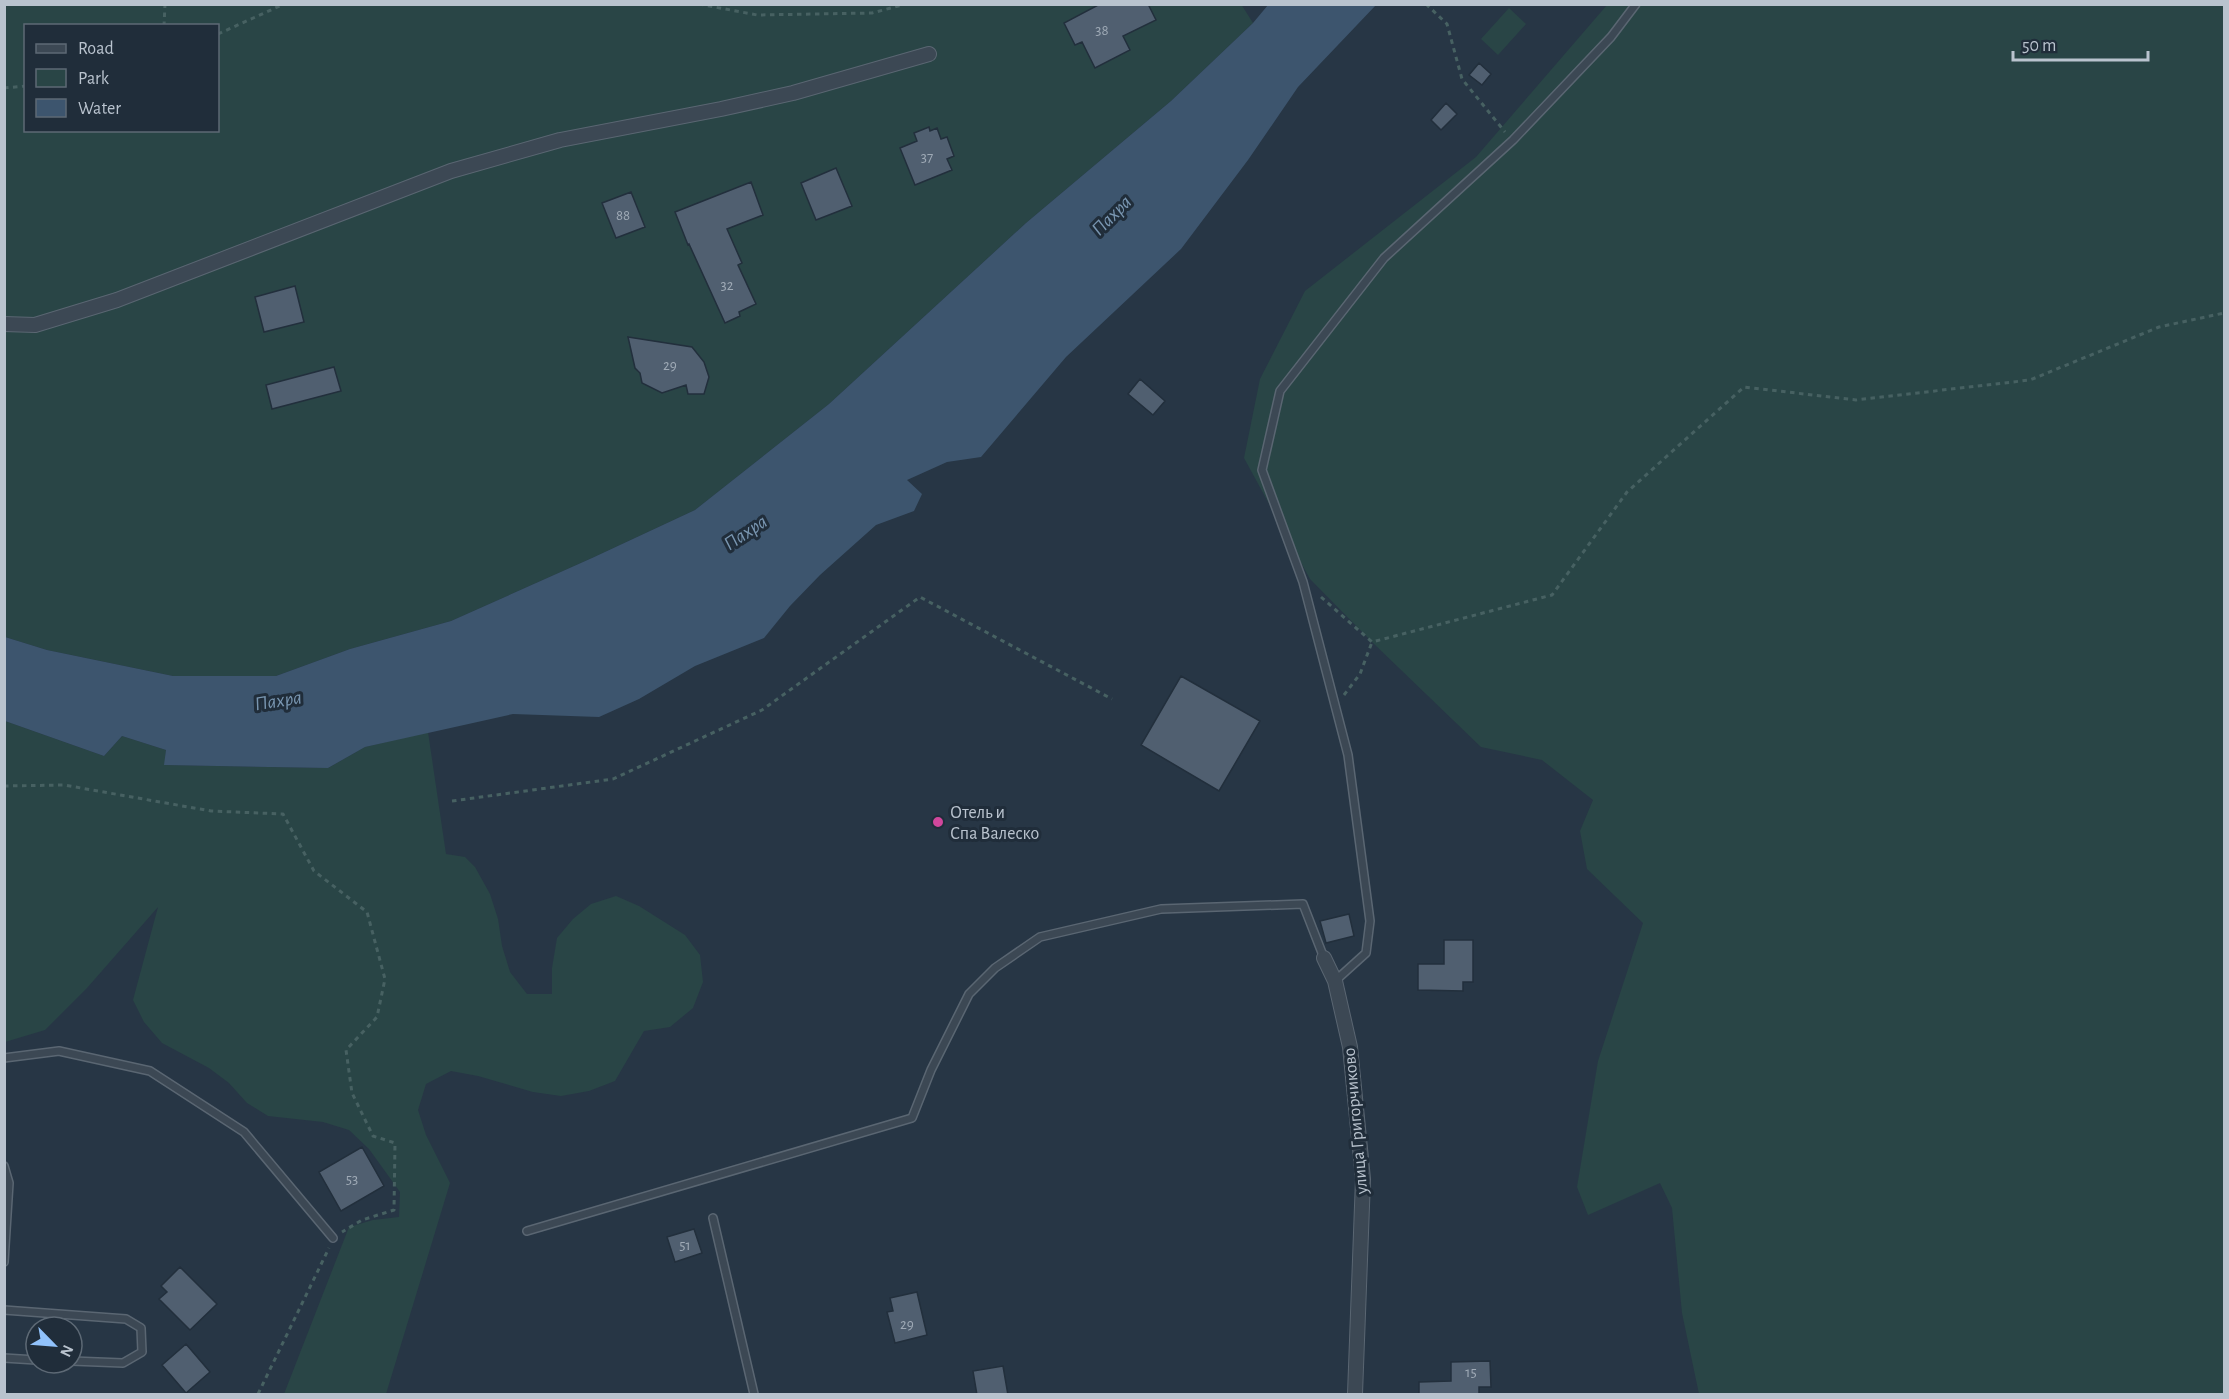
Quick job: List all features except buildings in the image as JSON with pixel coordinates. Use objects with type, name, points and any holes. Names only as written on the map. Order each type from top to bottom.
[{"type":"street","points":[[4,324],[36,324],[117,300],[451,171],[560,140],[793,93],[929,54]]},
{"type":"street","name":"улица Григорчиково","points":[[1324,958],[1335,981],[1350,1047],[1364,1179],[1355,1395]]},
{"type":"lane","points":[[1335,981],[1366,953],[1370,921],[1348,755],[1303,582],[1262,470],[1280,391],[1384,258],[1513,140],[1611,37],[1636,4]]},
{"type":"lane","points":[[527,1231],[912,1118],[932,1070],[969,994],[995,968],[1040,937],[1161,909],[1302,904],[1324,958]]},
{"type":"lane","points":[[4,1058],[59,1051],[150,1071],[244,1132],[333,1238]]},
{"type":"lane","points":[[4,1166],[9,1184],[4,1262]]},
{"type":"lane","points":[[713,1218],[754,1395]]},
{"type":"lane","points":[[4,1310],[72,1315]]},
{"type":"lane","points":[[84,1316],[126,1319],[141,1328],[142,1352],[123,1363],[84,1361]]},
{"type":"lane","points":[[4,1358],[24,1359]]},
{"type":"path","points":[[164,24],[165,4]]},
{"type":"path","points":[[219,34],[284,4]]},
{"type":"path","points":[[699,4],[757,15],[872,13],[906,4]]},
{"type":"path","points":[[1426,4],[1447,24],[1462,79],[1502,129]]},
{"type":"path","points":[[4,88],[24,86]]},
{"type":"path","points":[[1372,642],[1552,595],[1626,492],[1744,387],[1856,400],[2030,380],[2159,327],[2224,313]]},
{"type":"path","points":[[1303,582],[1372,642]]},
{"type":"path","points":[[452,801],[614,779],[762,710],[920,597],[1112,699]]},
{"type":"path","points":[[1335,706],[1360,674],[1372,642]]},
{"type":"path","points":[[4,786],[64,785],[211,811],[283,814],[314,871],[367,912],[385,979],[377,1017],[346,1050],[352,1093],[373,1136],[395,1143],[394,1210],[362,1220],[333,1238],[258,1395]]},
{"type":"green space","points":[[1241,4],[1253,23],[1171,101],[1026,223],[829,404],[695,510],[451,621],[350,649],[276,676],[173,676],[47,650],[5,637],[4,5]]},
{"type":"green space","points":[[1607,5],[2224,5],[2224,1394],[1699,1394],[1682,1313],[1672,1208],[1660,1183],[1588,1215],[1577,1187],[1598,1061],[1643,923],[1587,869],[1580,831],[1593,800],[1542,760],[1481,747],[1372,642],[1310,579],[1244,458],[1260,379],[1305,291],[1476,157]]},
{"type":"green space","points":[[1509,8],[1526,24],[1498,55],[1481,39]]},
{"type":"green space","points":[[5,721],[104,756],[122,736],[166,750],[165,765],[328,768],[365,747],[428,732],[446,854],[465,857],[475,867],[490,894],[510,972],[527,994],[552,994],[552,968],[557,938],[573,919],[591,904],[616,896],[639,906],[685,935],[700,955],[703,982],[693,1008],[670,1027],[644,1031],[615,1081],[589,1091],[561,1096],[533,1092],[478,1076],[451,1071],[426,1084],[418,1110],[426,1135],[450,1183],[386,1394],[284,1394],[349,1227],[373,1220],[399,1217],[400,1192],[369,1149],[349,1130],[323,1122],[268,1116],[247,1103],[229,1083],[209,1068],[162,1043],[144,1022],[133,1000],[158,907],[87,988],[45,1030],[5,1042]]},
{"type":"water","name":"Пахра","points":[[1268,5],[1376,5],[1298,87],[1248,160],[1181,249],[1066,357],[981,457],[947,462],[907,480],[922,494],[914,511],[876,525],[820,575],[790,606],[764,638],[695,666],[639,699],[599,717],[513,714],[365,747],[328,768],[164,765],[166,750],[122,736],[104,756],[5,721],[5,637],[47,650],[173,676],[276,676],[350,649],[451,621],[695,510],[829,404],[1026,223],[1171,101],[1253,23]]},
{"type":"place","name":"Отель и Спа Валеско","points":[[938,822]]}]
